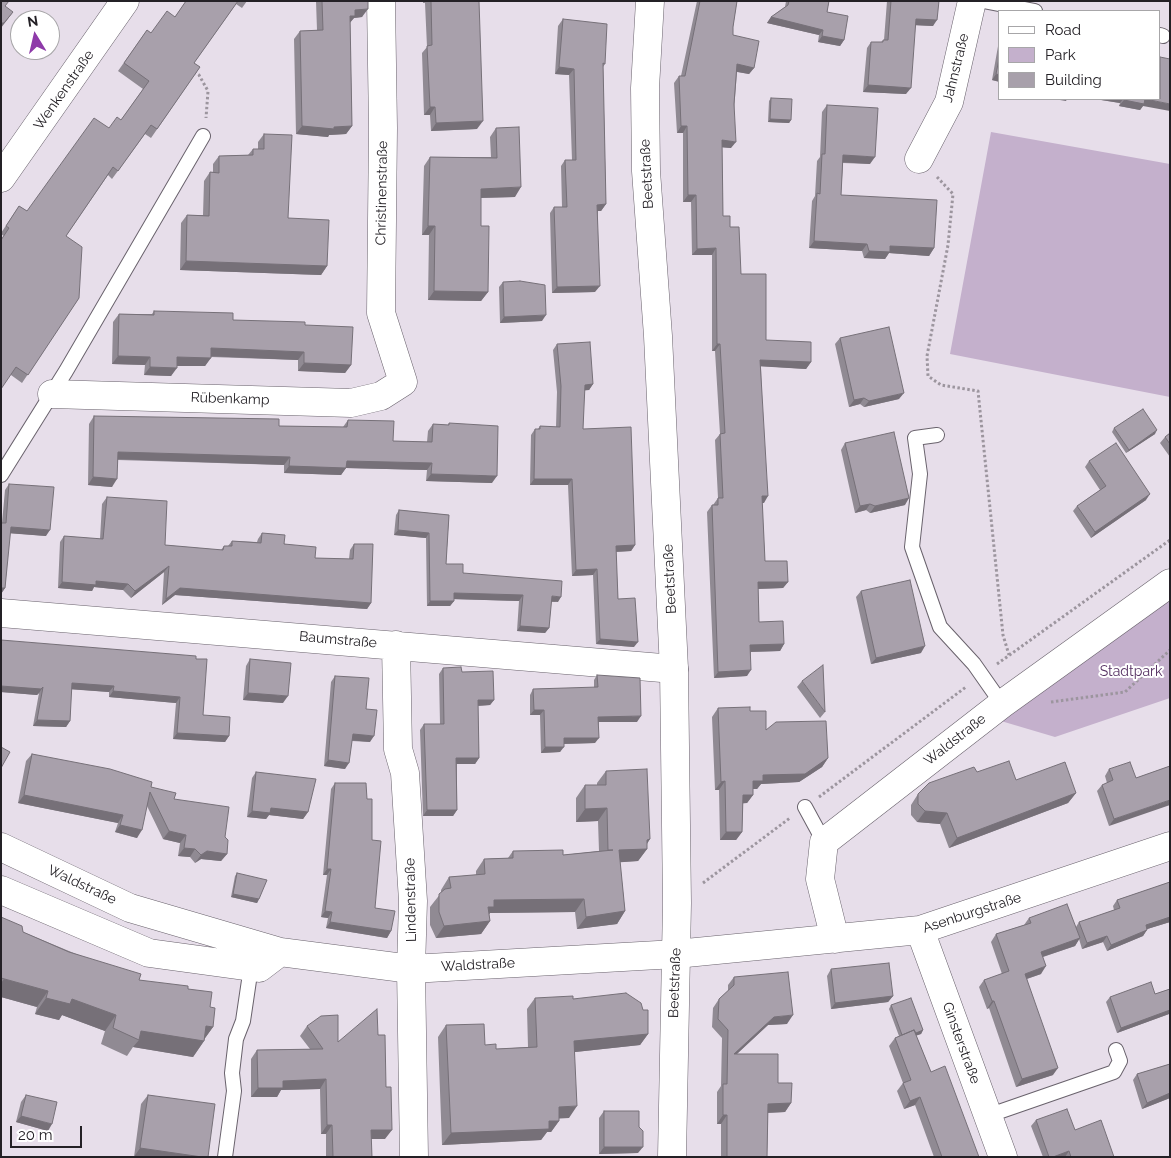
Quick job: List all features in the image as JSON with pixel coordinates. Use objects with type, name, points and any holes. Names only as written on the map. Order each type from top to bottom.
[{"type":"street","name":"Wenkenstraße","points":[[1,178],[126,1]]},
{"type":"street","name":"Christinenstraße","points":[[381,1],[383,128],[381,313],[403,382]]},
{"type":"street","name":"Beetstraße","points":[[650,1],[645,88],[646,171],[658,336],[674,669],[677,902],[672,1157]]},
{"type":"street","name":"Jahnstraße","points":[[919,159],[949,102],[972,1]]},
{"type":"street","name":"Rübenkamp","points":[[52,394],[352,403],[381,396],[403,382]]},
{"type":"street","name":"Waldstraße","points":[[824,842],[1002,704],[1170,583]]},
{"type":"street","name":"Baumstraße","points":[[1,613],[674,669]]},
{"type":"street","name":"Lindenstraße","points":[[396,645],[398,749],[404,773],[413,901],[411,969],[414,1157]]},
{"type":"street","points":[[824,842],[820,879],[835,939]]},
{"type":"street","name":"Asenburgstraße","points":[[676,954],[920,930],[1170,846]]},
{"type":"street","name":"Waldstraße","points":[[1,847],[130,908],[280,952],[411,969],[676,954]]},
{"type":"street","points":[[1,890],[149,953],[259,968],[280,952]]},
{"type":"street","name":"Ginsterstraße","points":[[920,930],[1003,1157]]},
{"type":"lane","points":[[982,1],[1030,10]]},
{"type":"lane","points":[[1,475],[52,394],[203,136]]},
{"type":"lane","points":[[937,435],[916,438],[920,474],[912,548],[940,627],[983,674],[1002,704]]},
{"type":"lane","points":[[805,807],[824,842]]},
{"type":"lane","points":[[225,1157],[234,1091],[232,1074],[236,1039],[243,1021],[251,967]]},
{"type":"lane","points":[[987,1116],[1114,1072],[1120,1061],[1116,1050]]},
{"type":"path","points":[[192,70],[199,75],[208,91],[208,113]]},
{"type":"path","points":[[919,159],[953,194],[948,245],[926,356],[928,376],[940,385],[978,391],[1003,635],[1009,655]]},
{"type":"path","points":[[677,902],[983,674],[1170,540]]},
{"type":"path","points":[[1045,702],[1125,692],[1170,650]]},
{"type":"green space","points":[[991,132],[1170,164],[1170,397],[950,354]]},
{"type":"green space","name":"Stadtpark","points":[[1170,597],[1170,698],[1055,737],[1001,721]]},
{"type":"building","points":[[1,1],[9,1],[5,6],[10,10],[10,16],[4,23],[1,23]]},
{"type":"building","points":[[186,1],[238,1],[194,63],[200,67],[157,129],[151,125],[118,171],[113,167],[66,236],[82,247],[79,298],[28,375],[16,367],[1,389],[1,240],[9,228],[6,226],[19,206],[27,211],[94,118],[109,128],[117,117],[121,120],[149,81],[124,63],[147,30],[151,33],[167,11],[175,17]]},
{"type":"building","points":[[322,1],[368,1],[368,9],[355,10],[355,16],[350,16],[352,126],[334,127],[334,129],[302,126],[300,31],[323,30]]},
{"type":"building","points":[[431,1],[479,1],[483,121],[436,123],[435,107],[430,107],[427,46],[432,45]]},
{"type":"building","points":[[700,1],[737,1],[733,35],[759,41],[754,68],[737,64],[734,104],[736,142],[722,140],[723,216],[730,216],[730,227],[739,227],[741,274],[766,274],[766,340],[811,342],[811,362],[760,360],[768,496],[762,496],[765,561],[787,561],[788,582],[758,582],[759,622],[783,621],[784,644],[750,645],[751,670],[718,672],[712,505],[718,505],[718,498],[723,498],[720,434],[725,433],[720,344],[717,344],[716,248],[697,249],[696,195],[688,195],[687,126],[681,126],[679,76],[685,76]]},
{"type":"building","points":[[789,1],[829,1],[827,12],[848,16],[844,40],[822,36],[823,30],[771,17],[788,5]]},
{"type":"building","points":[[891,1],[939,1],[937,20],[916,19],[911,88],[868,85],[871,42],[888,40]]},
{"type":"building","points":[[563,19],[607,24],[605,64],[603,63],[606,204],[597,205],[600,286],[557,287],[554,207],[567,207],[565,160],[576,160],[574,69],[559,67]]},
{"type":"building","points":[[1161,57],[1170,59],[1170,104],[1150,100],[1161,100]]},
{"type":"building","points":[[771,98],[792,99],[791,120],[770,119]]},
{"type":"building","points":[[1124,100],[1145,100],[1144,104]]},
{"type":"building","points":[[827,105],[878,108],[875,157],[843,155],[841,195],[937,200],[934,248],[890,246],[890,252],[869,251],[867,244],[814,241],[817,193],[820,194],[822,154],[825,154]]},
{"type":"building","points":[[519,127],[521,187],[481,189],[481,226],[489,226],[488,292],[434,291],[435,226],[428,226],[430,157],[497,158],[496,128]]},
{"type":"building","points":[[264,134],[292,135],[288,218],[329,220],[327,266],[186,261],[187,215],[209,216],[210,172],[219,173],[219,156],[253,155],[253,149],[264,149]]},
{"type":"building","points":[[520,281],[545,285],[546,315],[504,317],[503,282]]},
{"type":"building","points":[[154,311],[233,313],[233,320],[305,322],[305,325],[353,327],[351,365],[304,363],[304,352],[211,348],[211,358],[177,357],[177,368],[150,367],[150,357],[118,356],[119,314],[154,315]]},
{"type":"building","points":[[889,327],[904,393],[869,401],[864,398],[854,400],[840,338]]},
{"type":"building","points":[[590,342],[593,384],[585,385],[583,429],[631,427],[635,545],[616,546],[618,599],[635,598],[638,642],[600,639],[597,569],[576,570],[572,479],[534,479],[535,429],[540,429],[540,426],[560,427],[561,386],[557,344]]},
{"type":"building","points":[[1143,409],[1157,430],[1129,450],[1114,428]]},
{"type":"building","points":[[94,416],[279,419],[279,426],[347,427],[348,420],[394,421],[393,441],[432,442],[433,424],[498,426],[497,476],[431,474],[432,463],[347,461],[346,468],[289,466],[290,457],[118,452],[117,479],[93,477]]},
{"type":"building","points":[[894,432],[909,498],[875,506],[870,504],[860,506],[845,443]]},
{"type":"building","points":[[1170,433],[1170,444],[1165,437]]},
{"type":"building","points":[[1116,443],[1150,494],[1095,532],[1077,506],[1106,486],[1089,461]]},
{"type":"building","points":[[9,484],[54,487],[50,530],[11,527],[5,588],[1,588],[1,523],[6,523]]},
{"type":"building","points":[[107,497],[167,501],[165,545],[223,550],[224,546],[232,546],[232,541],[261,543],[262,533],[285,535],[284,544],[316,547],[315,558],[353,559],[354,544],[373,544],[371,603],[180,588],[166,599],[169,566],[135,591],[128,584],[96,581],[96,585],[62,582],[64,536],[103,539]]},
{"type":"building","points":[[399,510],[449,515],[446,564],[463,564],[463,573],[562,581],[561,597],[552,596],[549,628],[520,626],[523,595],[454,593],[454,601],[430,601],[429,533],[398,530]]},
{"type":"building","points":[[910,580],[925,646],[876,658],[861,591]]},
{"type":"building","points":[[1,640],[196,656],[196,659],[207,659],[203,715],[230,717],[229,736],[177,733],[180,697],[113,691],[114,686],[72,683],[70,721],[37,720],[43,687],[41,689],[1,686]]},
{"type":"building","points":[[250,659],[291,663],[288,696],[248,693]]},
{"type":"building","points":[[823,665],[825,712],[802,681]]},
{"type":"building","points":[[461,667],[462,672],[493,671],[494,700],[478,700],[479,758],[456,758],[457,810],[427,810],[424,724],[444,724],[443,668]]},
{"type":"building","points":[[597,675],[640,678],[641,716],[598,717],[599,738],[564,738],[564,747],[545,747],[544,710],[534,710],[533,689],[598,687]]},
{"type":"building","points":[[335,676],[369,678],[366,709],[377,710],[374,736],[353,734],[349,763],[328,760]]},
{"type":"building","points":[[750,707],[750,711],[766,711],[766,730],[776,722],[826,721],[828,758],[805,774],[763,775],[763,781],[753,781],[753,795],[743,795],[742,832],[726,832],[725,781],[721,782],[718,708]]},
{"type":"building","points":[[1,747],[10,752],[1,768]]},
{"type":"building","points":[[32,754],[110,769],[152,782],[151,787],[176,793],[174,799],[229,807],[225,837],[228,840],[227,854],[207,851],[201,855],[195,849],[184,848],[186,835],[169,831],[150,792],[142,830],[120,825],[123,815],[24,795]]},
{"type":"building","points":[[1009,761],[1016,780],[1065,762],[1076,793],[957,838],[947,813],[925,811],[918,804],[918,794],[929,783],[974,767],[977,772]]},
{"type":"building","points":[[1130,762],[1136,778],[1170,766],[1170,800],[1114,819],[1102,785],[1113,780],[1109,769]]},
{"type":"building","points":[[647,769],[650,839],[647,840],[647,849],[619,850],[625,911],[586,917],[584,899],[494,900],[494,907],[488,907],[490,921],[444,926],[439,912],[439,894],[445,889],[451,888],[449,877],[485,874],[484,859],[513,858],[513,851],[563,850],[563,855],[613,850],[608,850],[607,808],[585,809],[585,785],[606,785],[606,771]]},
{"type":"building","points":[[256,772],[316,779],[308,812],[271,808],[270,813],[252,811]]},
{"type":"building","points":[[335,783],[366,783],[367,799],[372,799],[372,840],[381,841],[375,908],[395,911],[391,931],[330,922],[332,912],[325,911],[331,869],[327,869]]},
{"type":"building","points":[[237,873],[267,880],[259,899],[233,894]]},
{"type":"building","points":[[1170,882],[1170,917],[1146,925],[1147,930],[1111,945],[1107,936],[1087,943],[1079,922],[1120,908],[1117,900]]},
{"type":"building","points":[[1067,904],[1080,938],[1041,952],[1046,966],[1025,974],[1058,1068],[1022,1079],[994,1001],[992,1001],[984,980],[1009,971],[996,934],[1031,923],[1029,918]]},
{"type":"building","points":[[1,917],[22,926],[23,932],[69,952],[141,974],[139,980],[188,986],[188,989],[212,992],[210,1007],[215,1008],[213,1027],[206,1026],[204,1041],[141,1031],[139,1040],[113,1028],[116,1015],[72,999],[70,1004],[46,998],[48,991],[1,978]]},
{"type":"building","points":[[889,963],[893,996],[835,1003],[831,969]]},
{"type":"building","points":[[788,972],[793,1015],[774,1017],[734,1054],[778,1054],[778,1083],[792,1083],[791,1103],[768,1104],[767,1157],[727,1157],[727,1115],[723,1115],[723,1084],[727,1084],[728,1030],[718,1019],[719,999],[734,985],[734,977]]},
{"type":"building","points":[[1151,982],[1155,994],[1170,989],[1170,1010],[1121,1028],[1110,997]]},
{"type":"building","points":[[626,993],[641,1003],[643,1010],[648,1010],[648,1034],[574,1041],[577,1106],[559,1107],[559,1121],[549,1121],[549,1129],[451,1133],[446,1025],[484,1024],[485,1045],[496,1044],[496,1049],[537,1047],[535,998],[573,996],[573,999]]},
{"type":"building","points":[[911,998],[923,1030],[916,1033],[914,1030],[902,1035],[891,1005]]},
{"type":"building","points":[[377,1009],[378,1035],[385,1035],[386,1087],[391,1087],[392,1130],[371,1130],[372,1157],[333,1157],[332,1125],[327,1125],[326,1079],[283,1081],[283,1088],[258,1088],[257,1050],[323,1049],[307,1026],[321,1016],[338,1015],[338,1042]]},
{"type":"building","points":[[914,1030],[931,1072],[945,1066],[979,1157],[942,1157],[920,1097],[910,1101],[903,1083],[911,1080],[895,1038]]},
{"type":"building","points":[[1170,1064],[1170,1093],[1147,1103],[1137,1074]]},
{"type":"building","points":[[26,1095],[57,1102],[52,1124],[21,1116]]},
{"type":"building","points":[[148,1095],[215,1104],[208,1157],[140,1148]]},
{"type":"building","points":[[1067,1109],[1075,1130],[1101,1120],[1114,1157],[1071,1157],[1069,1151],[1049,1157],[1036,1120]]},
{"type":"building","points":[[604,1111],[639,1111],[639,1127],[643,1131],[643,1147],[604,1147]]}]
